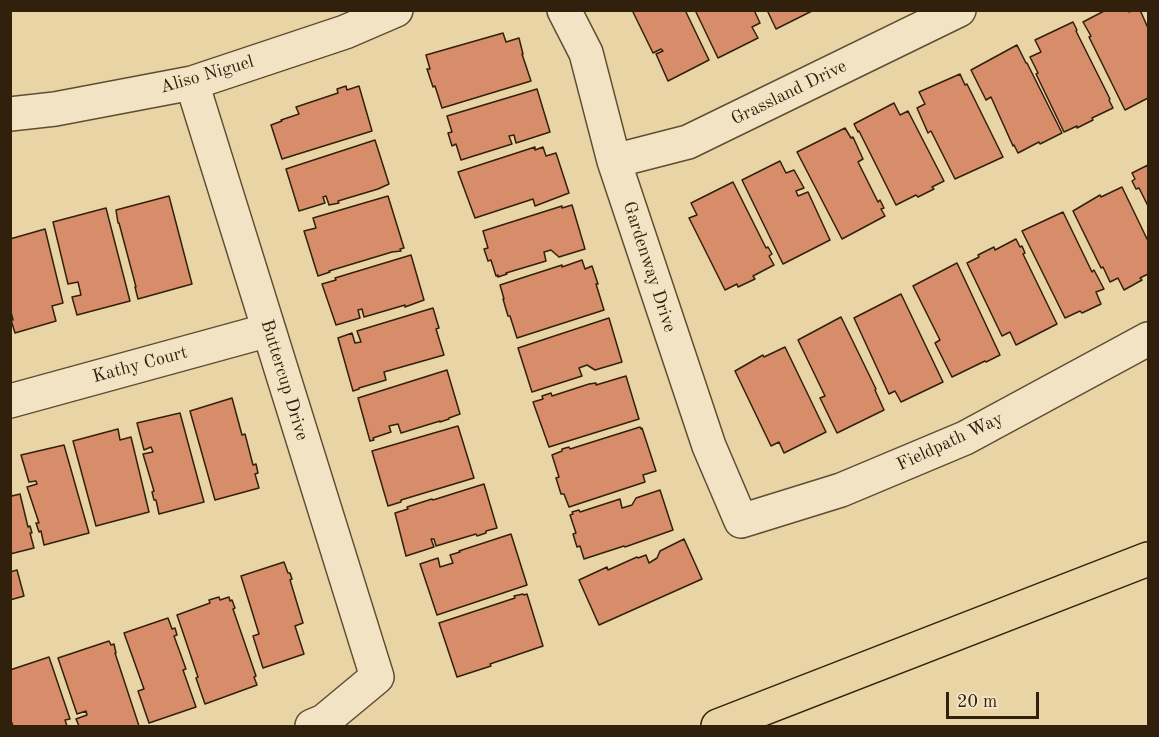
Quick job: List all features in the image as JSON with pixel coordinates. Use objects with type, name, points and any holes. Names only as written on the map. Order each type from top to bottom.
[{"type":"highway","points":[[718,726],[1149,559]]},
{"type":"street","name":"Aliso Niguel","points":[[10,114],[55,109],[192,83],[345,32],[396,10]]},
{"type":"street","name":"Gardenway Drive","points":[[564,10],[586,53],[614,161],[709,446],[741,521]]},
{"type":"street","name":"Grassland Drive","points":[[614,161],[688,142],[959,10]]},
{"type":"street","name":"Buttercup Drive","points":[[192,83],[377,677],[324,721],[312,726]]},
{"type":"street","name":"Kathy Court","points":[[10,401],[268,330]]},
{"type":"street","name":"Fieldpath Way","points":[[741,521],[842,490],[965,438],[1149,339]]},
{"type":"building","points":[[632,10],[685,10],[709,60],[668,81],[656,54],[663,51],[661,49],[653,53]]},
{"type":"building","points":[[695,10],[754,10],[760,23],[752,27],[758,38],[718,58]]},
{"type":"building","points":[[767,10],[814,10],[776,29]]},
{"type":"building","points":[[1106,10],[1129,10],[1129,12],[1140,10],[1148,28],[1148,98],[1125,110],[1083,22]]},
{"type":"building","points":[[1073,22],[1113,108],[1077,128],[1077,126],[1064,132],[1030,57],[1041,52],[1035,40]]},
{"type":"building","points":[[503,33],[506,42],[519,38],[531,81],[442,108],[427,69],[430,69],[426,55]]},
{"type":"building","points":[[1017,45],[1062,133],[1018,153],[991,97],[986,100],[971,70]]},
{"type":"building","points":[[960,74],[1003,157],[955,179],[931,131],[928,133],[917,108],[925,104],[919,92]]},
{"type":"building","points":[[346,86],[347,90],[359,86],[372,131],[282,159],[271,125],[299,114],[296,107],[338,93],[337,89]]},
{"type":"building","points":[[537,89],[550,132],[516,143],[514,135],[509,136],[512,144],[461,160],[456,144],[452,146],[448,133],[452,132],[447,116]]},
{"type":"building","points":[[894,103],[900,115],[908,111],[944,181],[918,197],[916,195],[896,205],[854,124]]},
{"type":"building","points":[[845,128],[851,138],[853,137],[863,159],[858,162],[878,202],[880,200],[884,208],[881,209],[885,216],[842,239],[797,152]]},
{"type":"building","points":[[375,140],[389,184],[329,205],[326,196],[323,197],[325,203],[299,211],[286,169]]},
{"type":"building","points":[[535,147],[535,150],[543,147],[546,156],[556,153],[569,193],[535,206],[533,199],[475,218],[458,172]]},
{"type":"building","points":[[780,161],[786,173],[794,170],[804,188],[796,191],[798,196],[808,192],[830,240],[783,264],[742,180]]},
{"type":"building","points":[[1148,165],[1148,206],[1139,188],[1136,189],[1132,181],[1135,179],[1132,173]]},
{"type":"building","points":[[733,182],[766,248],[768,247],[772,254],[769,256],[774,265],[753,276],[755,279],[725,290],[689,218],[697,215],[691,203]]},
{"type":"building","points":[[1122,187],[1148,241],[1148,274],[1124,290],[1118,278],[1110,282],[1073,211],[1100,195],[1101,197]]},
{"type":"building","points":[[169,196],[192,284],[138,299],[116,210]]},
{"type":"building","points":[[388,196],[404,248],[400,249],[401,251],[318,276],[304,231],[316,228],[313,218]]},
{"type":"building","points":[[572,205],[585,249],[559,257],[551,250],[544,252],[546,261],[496,276],[491,260],[488,261],[484,249],[488,248],[483,231],[562,206],[562,208]]},
{"type":"building","points":[[106,208],[130,301],[77,315],[72,297],[81,295],[78,282],[68,284],[53,222]]},
{"type":"building","points":[[1063,212],[1092,272],[1094,270],[1104,289],[1096,292],[1101,304],[1065,318],[1022,231]]},
{"type":"building","points":[[45,229],[63,303],[52,306],[56,321],[15,333],[10,308],[10,239]]},
{"type":"building","points":[[1016,239],[1020,247],[1022,246],[1025,253],[1023,254],[1057,324],[1016,345],[1010,332],[1002,336],[967,263],[994,247],[995,250]]},
{"type":"building","points":[[411,255],[424,300],[364,317],[362,309],[358,310],[360,318],[336,325],[322,284]]},
{"type":"building","points":[[582,260],[585,269],[592,266],[604,310],[517,338],[510,316],[508,316],[500,285]]},
{"type":"building","points":[[957,263],[1000,355],[952,377],[935,343],[940,340],[913,286]]},
{"type":"building","points":[[901,294],[943,382],[901,402],[895,391],[889,394],[854,318]]},
{"type":"building","points":[[433,308],[439,328],[436,329],[444,355],[384,372],[386,380],[353,391],[338,338],[352,333],[355,343],[361,342],[357,331]]},
{"type":"building","points":[[841,317],[884,410],[837,433],[820,398],[825,396],[798,340]]},
{"type":"building","points":[[609,318],[622,362],[595,370],[587,365],[579,368],[582,376],[532,392],[518,348]]},
{"type":"building","points":[[785,347],[826,432],[784,453],[779,442],[771,446],[735,371],[763,355],[764,357]]},
{"type":"building","points":[[447,370],[460,414],[401,433],[398,424],[389,426],[391,432],[370,441],[358,398]]},
{"type":"building","points":[[626,376],[639,419],[549,447],[533,402],[551,393],[552,396],[589,384],[596,383],[596,385]]},
{"type":"building","points":[[232,398],[242,435],[245,434],[253,465],[256,464],[258,473],[255,474],[259,488],[215,500],[190,411]]},
{"type":"building","points":[[180,413],[204,502],[159,514],[143,454],[153,452],[151,447],[144,450],[137,423]]},
{"type":"building","points":[[458,426],[474,478],[388,506],[372,451]]},
{"type":"building","points":[[640,427],[656,471],[643,475],[645,482],[569,507],[564,494],[561,494],[556,478],[559,477],[552,455],[562,449],[569,447],[570,449]]},
{"type":"building","points":[[118,429],[120,440],[131,437],[149,512],[96,526],[73,441]]},
{"type":"building","points":[[64,445],[89,533],[44,545],[27,487],[37,484],[36,481],[29,482],[21,455]]},
{"type":"building","points":[[484,484],[497,528],[477,536],[476,534],[436,546],[434,539],[431,539],[434,547],[406,556],[395,513],[408,509],[407,507]]},
{"type":"building","points":[[660,490],[673,530],[584,559],[573,534],[576,533],[570,515],[573,514],[572,512],[579,510],[580,512],[620,499],[622,508],[632,505],[636,498]]},
{"type":"building","points":[[10,491],[12,496],[20,494],[28,527],[30,526],[32,533],[30,533],[34,548],[10,554]]},
{"type":"building","points":[[511,534],[527,585],[437,615],[420,564],[438,558],[440,567],[453,563],[450,555]]},
{"type":"building","points":[[684,539],[702,579],[599,625],[579,580],[637,557],[646,555],[649,563],[657,558],[660,551]]},
{"type":"building","points":[[284,562],[292,579],[290,580],[303,623],[295,626],[304,654],[263,668],[253,636],[259,634],[241,576]]},
{"type":"building","points":[[17,570],[24,596],[10,600],[10,572]]},
{"type":"building","points":[[527,594],[543,646],[457,677],[439,623]]},
{"type":"building","points":[[219,597],[220,600],[229,597],[230,601],[232,600],[257,685],[205,704],[177,615],[210,603],[209,600]]},
{"type":"building","points":[[168,618],[172,629],[175,628],[177,635],[174,636],[186,669],[183,670],[196,707],[149,723],[138,691],[144,689],[124,633]]},
{"type":"building","points":[[109,641],[111,645],[114,644],[139,726],[79,726],[76,719],[87,715],[86,711],[77,714],[58,658]]},
{"type":"building","points":[[49,657],[70,719],[65,720],[67,726],[13,726],[10,718],[10,670]]}]
